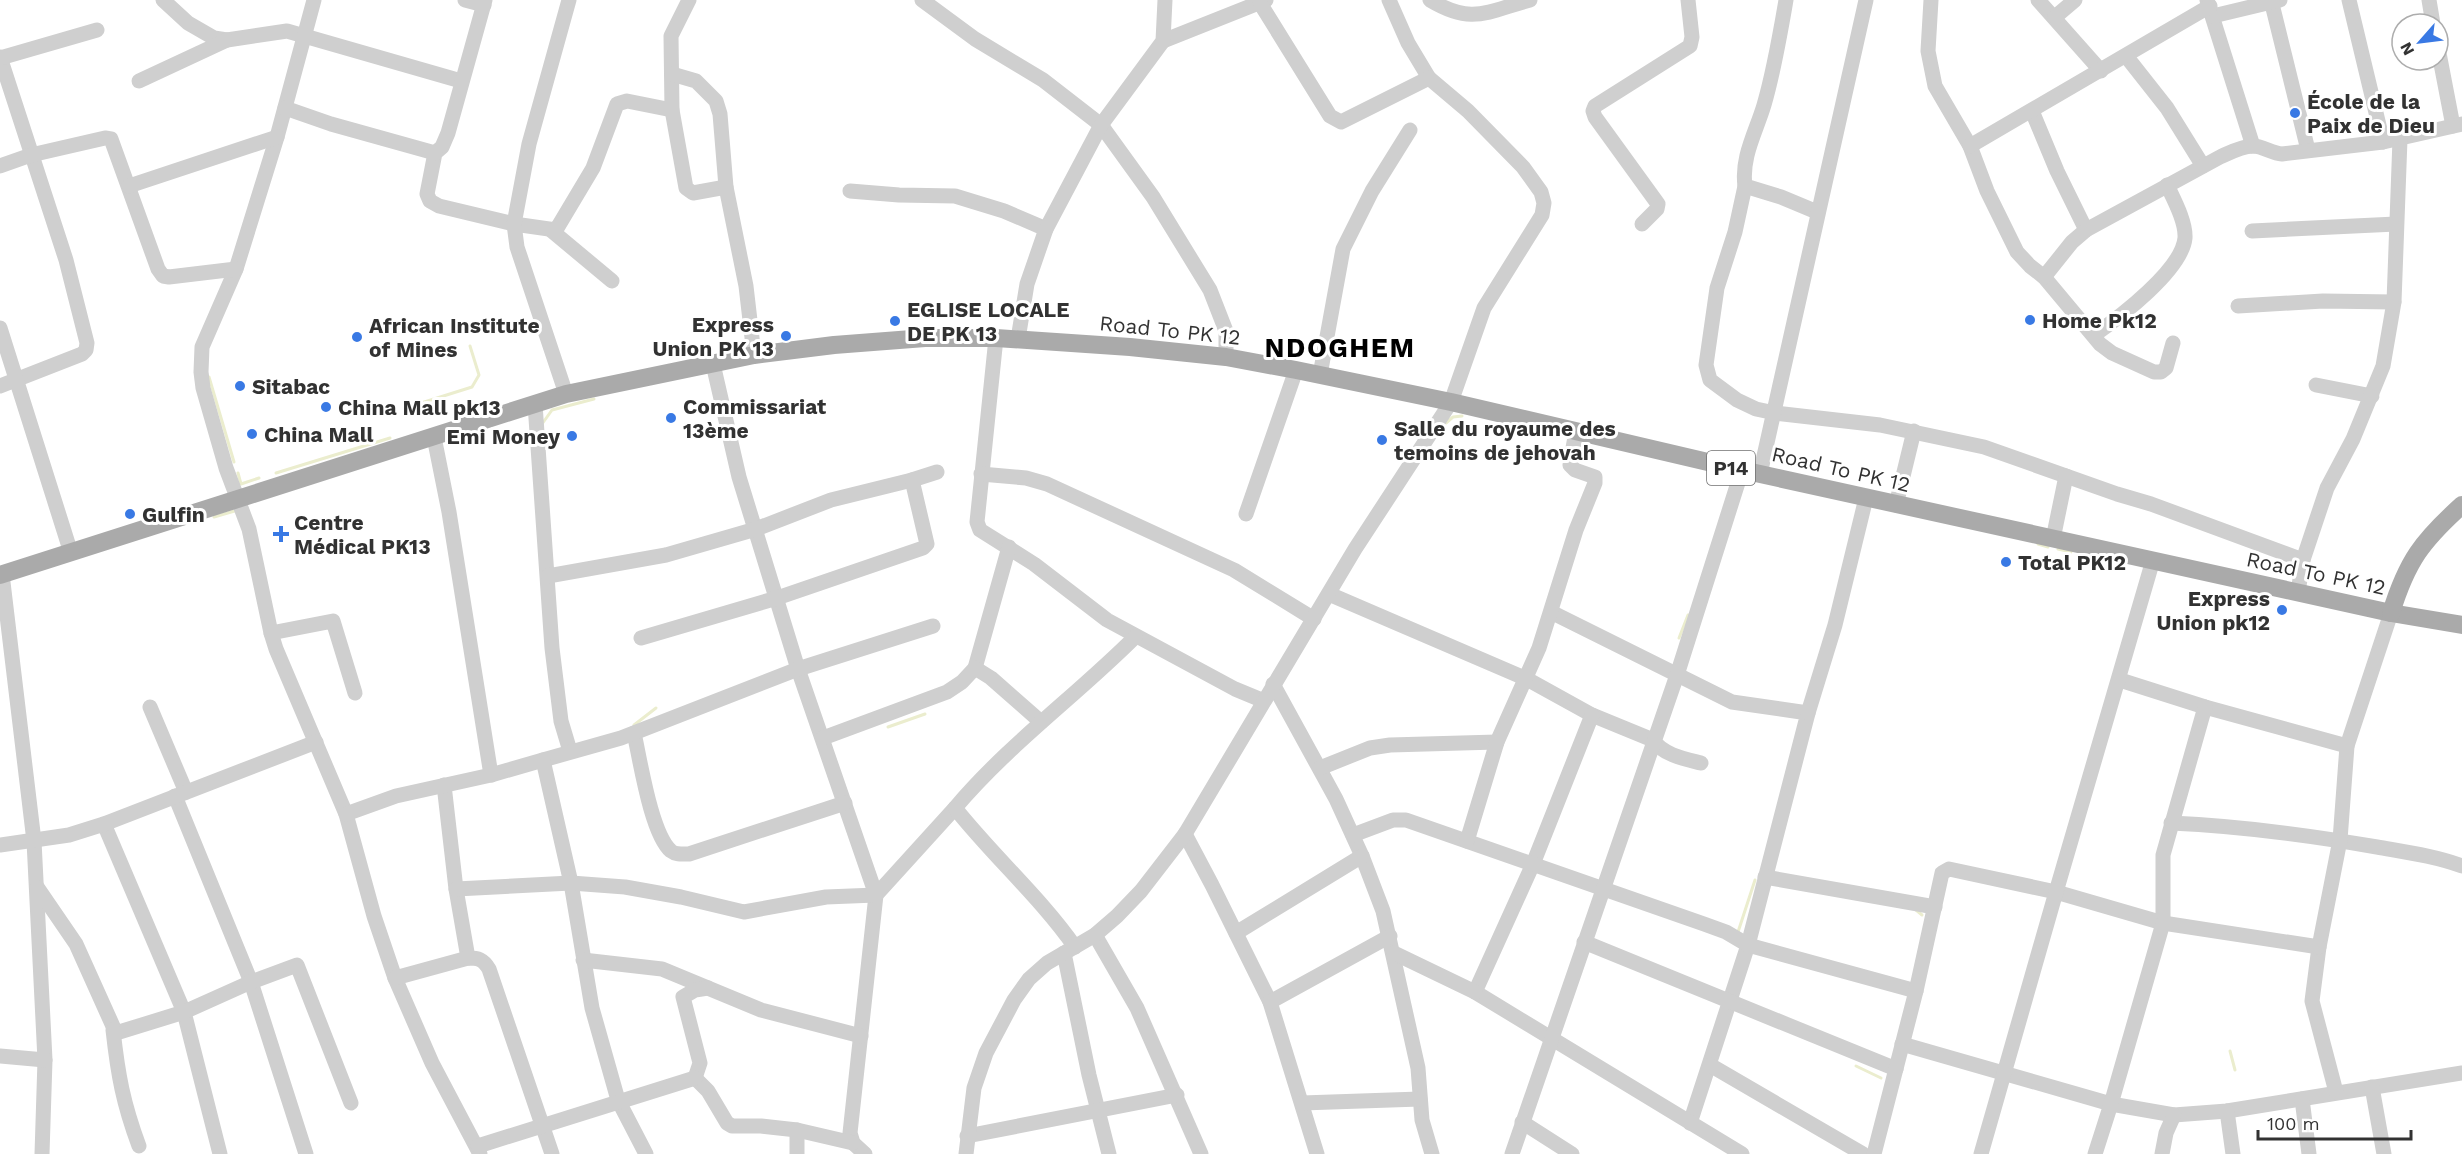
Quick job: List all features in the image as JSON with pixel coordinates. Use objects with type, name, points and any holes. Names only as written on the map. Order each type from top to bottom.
[{"type":"main road","name":"P14","points":[[1,575],[566,394],[754,355],[834,345],[925,338],[996,338]]},
{"type":"main road","name":"Road To PK 12","points":[[996,338],[1130,347],[1226,357],[1296,370],[1452,402],[1896,505],[2391,613],[2462,626]]},
{"type":"main road","points":[[2391,613],[2407,566],[2423,543],[2462,505]]},
{"type":"street","points":[[163,0],[203,33],[227,40]]},
{"type":"street","points":[[314,0],[277,137],[236,269],[202,347],[201,372],[226,468],[239,498],[254,547],[271,633],[346,814],[374,916],[395,978],[432,1063],[479,1150],[542,1125],[695,1078]]},
{"type":"street","points":[[465,0],[484,3],[448,133],[442,147],[435,153],[427,194],[430,201],[439,206],[552,231],[612,281]]},
{"type":"street","points":[[566,394],[517,247],[514,224],[529,144],[569,0]]},
{"type":"street","points":[[689,0],[671,36],[672,110],[686,188],[693,193],[726,187]]},
{"type":"street","points":[[922,0],[975,39],[1043,80],[1101,125],[1153,197],[1210,290],[1226,331],[1226,357]]},
{"type":"street","points":[[1018,339],[1028,284],[1046,229],[1101,125],[1162,40],[1165,0]]},
{"type":"street","points":[[966,1154],[974,1088],[986,1053],[1014,1000],[1029,979],[1047,963],[1095,935],[1141,891],[1185,834],[1362,539],[1452,402],[1484,308],[1542,216],[1544,203],[1541,192],[1523,167],[1468,111],[1429,78],[1408,43],[1389,0]]},
{"type":"street","points":[[1430,0],[1447,10],[1464,15],[1481,14],[1530,0]]},
{"type":"street","points":[[1642,224],[1657,209],[1658,204],[1593,111],[1595,106],[1690,46],[1692,37],[1688,0]]},
{"type":"street","points":[[1786,0],[1764,106],[1750,144],[1744,177],[1745,186],[1735,232],[1717,288],[1707,374],[1720,389],[1756,409],[1914,431],[1984,447],[2151,504],[2303,560]]},
{"type":"street","points":[[1512,1154],[1653,740],[1775,412],[1817,212],[1866,0]]},
{"type":"street","points":[[1931,0],[1928,51],[1935,86],[1970,146],[1987,191],[2017,252],[2030,267],[2044,277],[2100,344],[2112,353],[2154,372],[2161,372],[2166,368],[2173,343]]},
{"type":"street","points":[[2038,0],[2101,71]]},
{"type":"street","points":[[2055,17],[2074,0]]},
{"type":"street","points":[[2349,0],[2383,142]]},
{"type":"street","points":[[1162,40],[1263,1],[1329,116],[1341,122],[1429,78]]},
{"type":"street","points":[[1970,146],[2210,7],[2274,1],[2308,150]]},
{"type":"street","points":[[2210,7],[2253,146]]},
{"type":"street","points":[[0,386],[82,354],[86,350],[87,343],[66,260],[0,57],[97,30]]},
{"type":"street","points":[[140,81],[227,40],[279,31],[287,31],[461,81]]},
{"type":"street","points":[[2126,56],[2167,108],[2203,166]]},
{"type":"street","points":[[2044,277],[2072,242],[2086,230],[2203,166],[2238,150],[2253,146],[2271,153],[2282,154],[2383,142],[2458,125],[2444,72]]},
{"type":"street","points":[[672,74],[696,81],[716,101],[720,114],[726,187],[746,286],[754,355]]},
{"type":"street","points":[[552,231],[560,226],[593,168],[617,105],[627,101],[672,110]]},
{"type":"street","points":[[285,108],[331,124],[435,153]]},
{"type":"street","points":[[2032,111],[2057,171],[2086,230]]},
{"type":"street","points":[[1320,375],[1343,249],[1372,191],[1410,130]]},
{"type":"street","points":[[129,186],[277,137]]},
{"type":"street","points":[[0,166],[31,155],[105,138],[111,139],[158,269],[163,276],[236,269]]},
{"type":"street","points":[[2298,592],[2303,560],[2327,488],[2353,439],[2383,366],[2394,302],[2400,139]]},
{"type":"street","points":[[2094,335],[2167,274],[2180,255],[2185,237],[2168,185]]},
{"type":"street","points":[[1745,186],[1781,197],[1817,212]]},
{"type":"street","points":[[849,191],[955,196],[1004,211],[1046,229]]},
{"type":"street","points":[[2252,231],[2396,224]]},
{"type":"street","points":[[2238,306],[2323,301],[2394,302]]},
{"type":"street","points":[[0,328],[71,553]]},
{"type":"street","points":[[996,338],[981,474],[977,522],[980,530],[1009,547],[1059,582],[1107,620],[1135,637],[1235,688],[1264,700]]},
{"type":"street","points":[[713,364],[739,477],[798,669],[876,895],[850,1133],[854,1143],[865,1154]]},
{"type":"street","points":[[1246,514],[1296,370]]},
{"type":"street","points":[[2316,385],[2372,396]]},
{"type":"street","points":[[536,404],[552,648],[561,721],[570,752]]},
{"type":"street","points":[[1467,841],[1497,742],[1527,679],[1551,612],[1575,530],[1595,483],[1594,477],[1575,470],[1570,465],[1576,431]]},
{"type":"street","points":[[1896,505],[1914,431]]},
{"type":"street","points":[[434,437],[449,512],[491,775]]},
{"type":"street","points":[[548,576],[666,555],[756,529],[831,500],[937,472]]},
{"type":"street","points":[[981,474],[1026,478],[1047,484],[1234,570],[1314,619]]},
{"type":"street","points":[[2053,539],[2066,476]]},
{"type":"street","points":[[640,638],[777,598],[926,547],[912,480]]},
{"type":"street","points":[[1690,1123],[1748,945],[1866,498]]},
{"type":"street","points":[[823,738],[947,692],[962,682],[975,668],[1009,547]]},
{"type":"street","points":[[1982,1154],[2153,561]]},
{"type":"street","points":[[1,575],[34,841],[45,1060],[42,1154]]},
{"type":"street","points":[[1329,594],[1527,679],[1592,715],[1653,740],[1656,745],[1670,754],[1701,763]]},
{"type":"street","points":[[1551,612],[1732,702],[1808,713]]},
{"type":"street","points":[[2336,1092],[2313,1005],[2319,947],[2340,840],[2347,746],[2391,613]]},
{"type":"street","points":[[271,633],[333,621],[356,693]]},
{"type":"street","points":[[346,814],[396,796],[491,775],[634,733],[798,669],[933,626]]},
{"type":"street","points":[[456,889],[571,883],[625,887],[744,912],[826,897],[876,895],[980,779],[1041,722],[1094,678],[1135,637]]},
{"type":"street","points":[[975,668],[991,678],[1041,722]]},
{"type":"street","points":[[2120,680],[2205,707],[2347,746]]},
{"type":"street","points":[[1273,684],[1320,768],[1374,884],[1394,953],[1418,1068],[1422,1120],[1432,1154]]},
{"type":"street","points":[[150,707],[180,794],[251,982],[306,1154]]},
{"type":"street","points":[[2095,1154],[2163,923],[2162,866],[2171,823],[2205,707]]},
{"type":"street","points":[[1475,992],[1533,864],[1592,715]]},
{"type":"street","points":[[634,733],[654,816],[668,848],[677,854],[689,854],[845,803]]},
{"type":"street","points":[[0,845],[69,835],[104,824],[316,742]]},
{"type":"street","points":[[1320,768],[1370,748],[1390,745],[1497,742]]},
{"type":"street","points":[[543,760],[571,883],[592,1008],[618,1100],[646,1154]]},
{"type":"street","points":[[444,785],[456,889],[468,958]]},
{"type":"street","points":[[955,808],[977,836],[1055,920],[1070,950],[1089,1075],[1109,1154]]},
{"type":"street","points":[[1353,835],[1393,820],[1406,820],[1603,887],[1726,932],[1748,945],[1916,991]]},
{"type":"street","points":[[2171,823],[2243,827],[2340,840],[2429,857],[2462,866]]},
{"type":"street","points":[[104,824],[184,1012],[220,1154]]},
{"type":"street","points":[[1185,834],[1270,1002],[1317,1154]]},
{"type":"street","points":[[1236,933],[1362,856]]},
{"type":"street","points":[[1874,1154],[1916,991],[1942,873],[1949,869],[2056,892],[2163,923],[2319,947]]},
{"type":"street","points":[[1765,877],[1935,907]]},
{"type":"street","points":[[37,887],[76,944],[113,1030],[118,1076],[125,1110],[139,1146]]},
{"type":"street","points":[[1095,935],[1137,1008],[1202,1154]]},
{"type":"street","points":[[1270,1002],[1390,936]]},
{"type":"street","points":[[1584,942],[1896,1069]]},
{"type":"street","points":[[1394,953],[1475,992],[1742,1154]]},
{"type":"street","points":[[395,978],[468,958],[484,961],[489,969],[552,1154]]},
{"type":"street","points":[[583,960],[662,969],[761,1010],[861,1036]]},
{"type":"street","points":[[113,1030],[119,1033],[184,1012],[293,965],[299,968],[351,1103]]},
{"type":"street","points":[[695,1078],[700,1064],[683,997],[695,990],[708,988]]},
{"type":"street","points":[[1902,1044],[2111,1104],[2174,1115],[2227,1112],[2336,1092],[2462,1073]]},
{"type":"street","points":[[0,1056],[45,1060]]},
{"type":"street","points":[[1710,1065],[1863,1154]]},
{"type":"street","points":[[695,1078],[708,1091],[727,1123],[732,1126],[797,1130],[854,1143]]},
{"type":"street","points":[[2372,1087],[2384,1154]]},
{"type":"street","points":[[968,1136],[1177,1095]]},
{"type":"street","points":[[1302,1103],[1420,1099]]},
{"type":"street","points":[[2302,1099],[2309,1154]]},
{"type":"street","points":[[2227,1112],[2233,1154]]},
{"type":"street","points":[[2162,1154],[2166,1133],[2174,1115]]},
{"type":"street","points":[[1522,1122],[1572,1154]]},
{"type":"street","points":[[797,1130],[797,1154]]},
{"type":"waterway","points":[[419,409],[418,404],[472,387],[479,375],[470,346]]},
{"type":"waterway","points":[[209,377],[234,462]]},
{"type":"waterway","points":[[542,424],[552,410],[594,399]]},
{"type":"waterway","points":[[1446,423],[1453,417],[1462,416]]},
{"type":"waterway","points":[[276,473],[390,438]]},
{"type":"waterway","points":[[238,473],[241,484],[259,478]]},
{"type":"waterway","points":[[214,517],[238,510]]},
{"type":"waterway","points":[[2038,544],[2048,547]]},
{"type":"waterway","points":[[2058,549],[2071,552]]},
{"type":"waterway","points":[[1679,638],[1688,615]]},
{"type":"waterway","points":[[634,725],[656,708]]},
{"type":"waterway","points":[[888,727],[925,714]]},
{"type":"waterway","points":[[1738,932],[1755,880]]},
{"type":"waterway","points":[[1916,910],[1922,915]]},
{"type":"waterway","points":[[2230,1051],[2235,1070]]},
{"type":"waterway","points":[[1856,1066],[1881,1078]]},
{"type":"place","name":"École de la Paix de Dieu","points":[[2295,113]]},
{"type":"place","name":"Home Pk12","points":[[2030,320]]},
{"type":"place","name":"EGLISE LOCALE DE PK 13","points":[[895,321]]},
{"type":"place","name":"Express Union PK 13","points":[[786,336]]},
{"type":"place","name":"African Institute of Mines","points":[[357,337]]},
{"type":"place","name":"Sitabac","points":[[240,386]]},
{"type":"place","name":"China Mall pk13","points":[[326,407]]},
{"type":"place","name":"Commissariat 13ème","points":[[671,418]]},
{"type":"place","name":"China Mall","points":[[252,434]]},
{"type":"place","name":"Emi Money","points":[[572,436]]},
{"type":"place","name":"Salle du royaume des temoins de jehovah","points":[[1382,440]]},
{"type":"place","name":"Gulfin","points":[[130,514]]},
{"type":"place","name":"Centre Médical PK13","points":[[281,534]]},
{"type":"place","name":"Total PK12","points":[[2006,562]]},
{"type":"place","name":"Express Union pk12","points":[[2282,610]]},
{"type":"district","name":"NDOGHEM","points":[[1340,348]]}]
